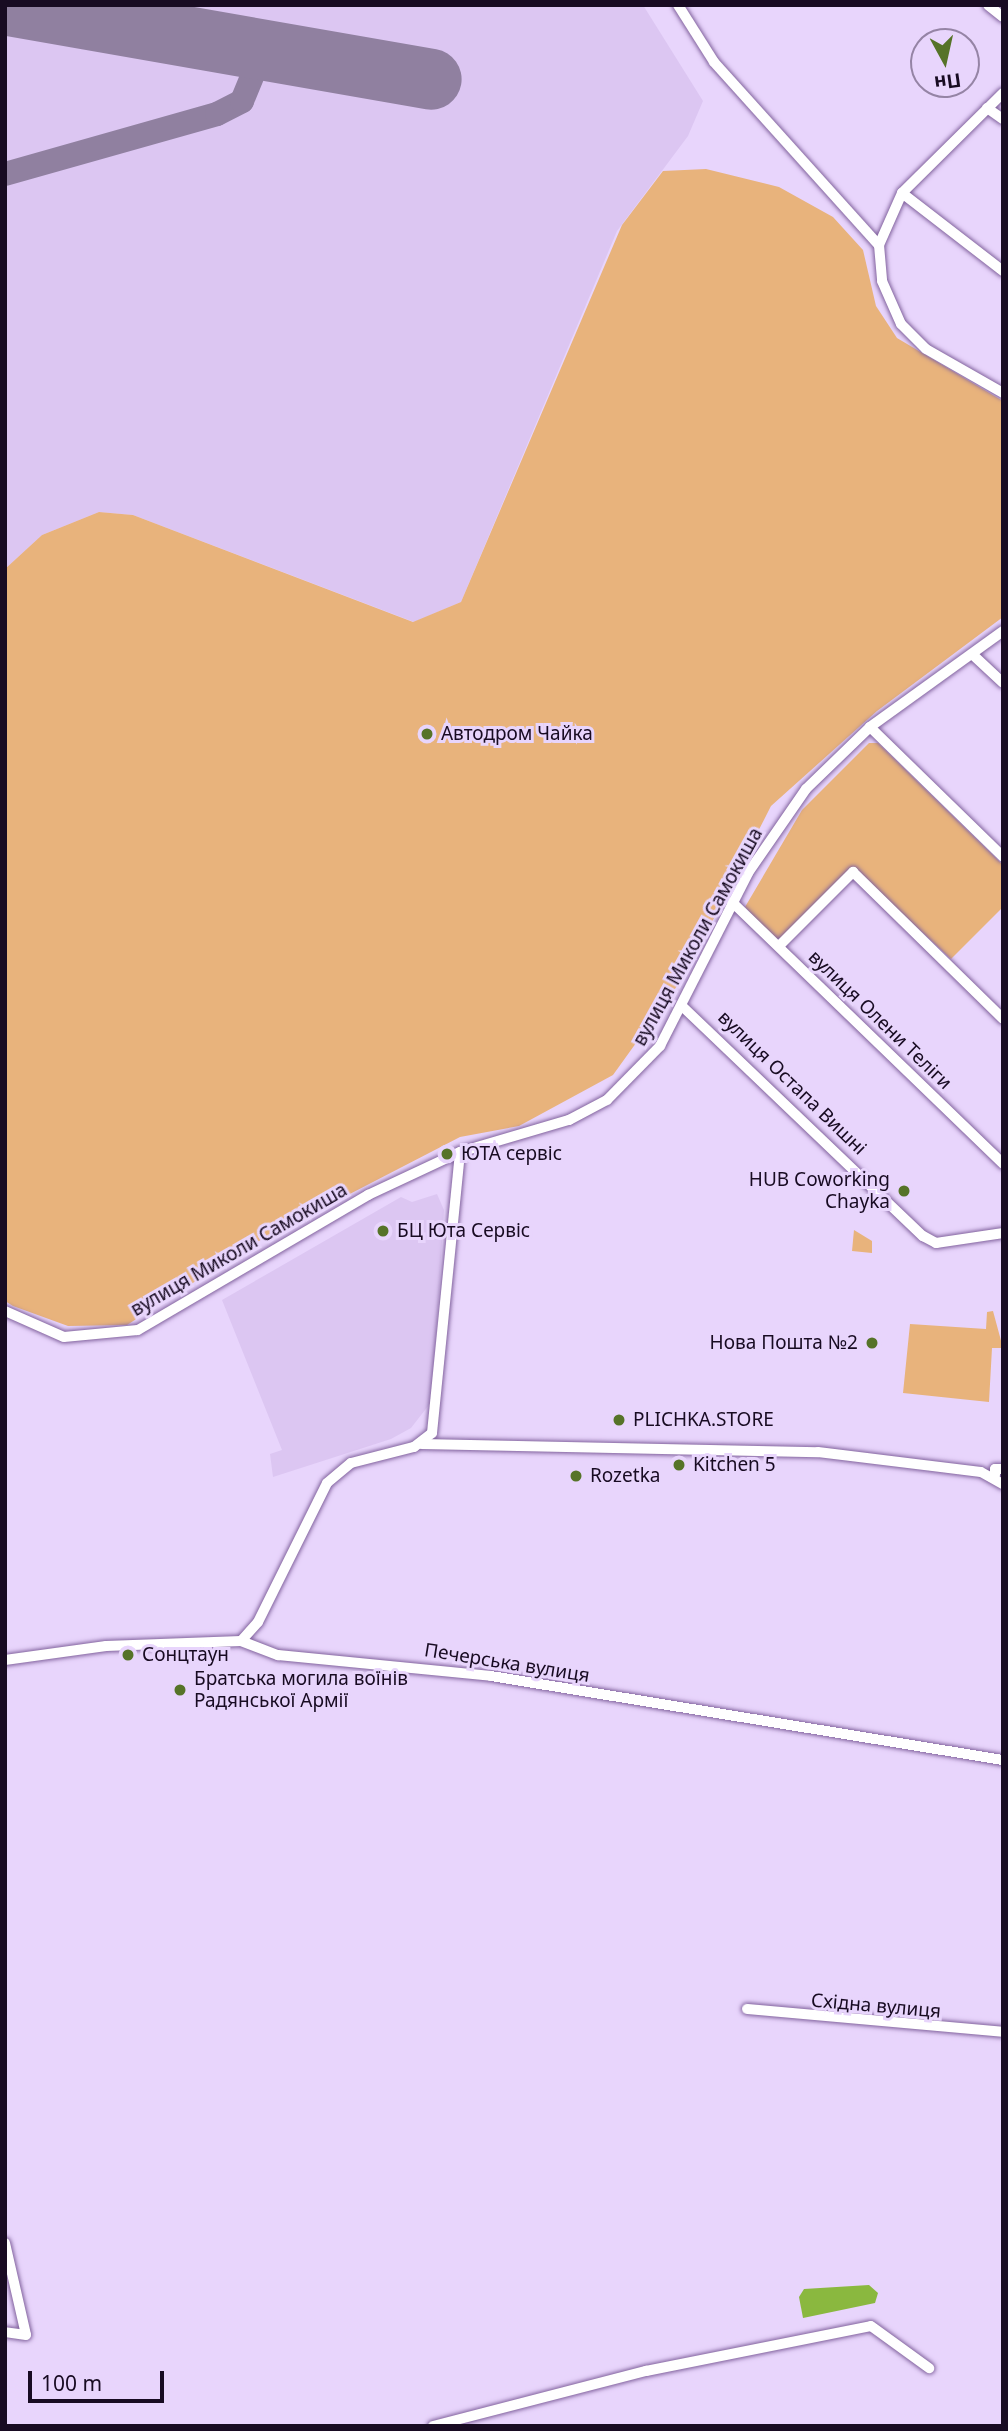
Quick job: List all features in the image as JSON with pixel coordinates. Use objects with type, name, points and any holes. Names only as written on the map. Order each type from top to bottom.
[{"type":"street","points":[[678,5],[715,62],[879,245]]},
{"type":"street","points":[[988,5],[1003,17]]},
{"type":"street","points":[[1003,93],[902,193],[879,245],[882,281],[914,340],[1003,393]]},
{"type":"street","points":[[987,108],[1003,119]]},
{"type":"street","points":[[902,193],[1003,271]]},
{"type":"street","name":"вулиця Миколи Самокиша","points":[[5,1311],[64,1337],[138,1330],[334,1213],[460,1153],[569,1120],[607,1100],[649,1063],[683,1007],[732,902],[806,789],[870,727],[1003,631]]},
{"type":"street","points":[[972,654],[1003,683]]},
{"type":"street","points":[[870,727],[1003,857]]},
{"type":"street","points":[[779,946],[853,872],[1003,1018]]},
{"type":"street","name":"вулиця Олени Теліги","points":[[732,902],[1003,1164]]},
{"type":"street","name":"вулиця Остапа Вишні","points":[[683,1007],[936,1243],[1003,1233]]},
{"type":"street","points":[[422,1444],[435,1415],[460,1153]]},
{"type":"street","points":[[241,1641],[258,1622],[327,1483],[362,1459],[422,1444],[818,1452],[1000,1476]]},
{"type":"street","name":"Печерська вулиця","points":[[5,1660],[106,1646],[241,1641],[278,1655],[491,1676],[1003,1760]]},
{"type":"street","name":"Східна вулиця","points":[[747,2009],[1003,2032]]},
{"type":"street","points":[[5,2243],[26,2335],[5,2332]]},
{"type":"street","points":[[433,2426],[646,2371],[871,2326],[929,2368]]},
{"type":"shaded area","points":[[5,5],[643,5],[703,101],[688,136],[617,231],[461,602],[414,622],[133,515],[99,512],[42,535],[5,569]]},
{"type":"shaded area","name":"Автодром Чайка","points":[[706,169],[779,187],[833,217],[863,250],[876,306],[897,338],[1003,401],[1003,617],[877,711],[771,806],[685,975],[613,1075],[519,1126],[460,1137],[257,1242],[127,1325],[68,1326],[13,1306],[5,1301],[5,569],[42,535],[99,512],[133,515],[413,622],[461,602],[622,225],[663,171]]},
{"type":"shaded area","points":[[869,743],[878,743],[1003,865],[1003,907],[951,959],[852,867],[782,938],[775,939],[745,907],[802,810]]},
{"type":"shaded area","points":[[437,1194],[444,1210],[432,1401],[411,1428],[391,1439],[273,1477],[270,1454],[282,1450],[222,1300],[401,1197],[412,1202]]},
{"type":"shaded area","points":[[854,1230],[872,1241],[872,1253],[852,1251]]},
{"type":"shaded area","points":[[993,1311],[1003,1348],[992,1348],[989,1402],[903,1393],[910,1324],[986,1329],[987,1312]]},
{"type":"shaded area","points":[[869,2285],[878,2293],[875,2303],[803,2318],[799,2297],[804,2289]]},
{"type":"taxiway","points":[[5,174],[217,114],[242,101],[263,50]]},
{"type":"runway","points":[[8,5],[431,79]]},
{"type":"place","name":"Автодром Чайка","points":[[427,734]]},
{"type":"place","name":"ЮТА сервіс","points":[[447,1154]]},
{"type":"place","name":"HUB Coworking Chayka","points":[[904,1191]]},
{"type":"place","name":"БЦ Юта Сервіс","points":[[383,1231]]},
{"type":"place","name":"Нова Пошта №2","points":[[872,1343]]},
{"type":"place","name":"PLICHKA.STORE","points":[[619,1420]]},
{"type":"place","name":"Kitchen 5","points":[[679,1465]]},
{"type":"place","name":"Rozetka","points":[[576,1476]]},
{"type":"place","name":"Сонцтаун","points":[[128,1655]]},
{"type":"place","name":"Братська могила воїнів Радянської Армії","points":[[180,1690]]}]
